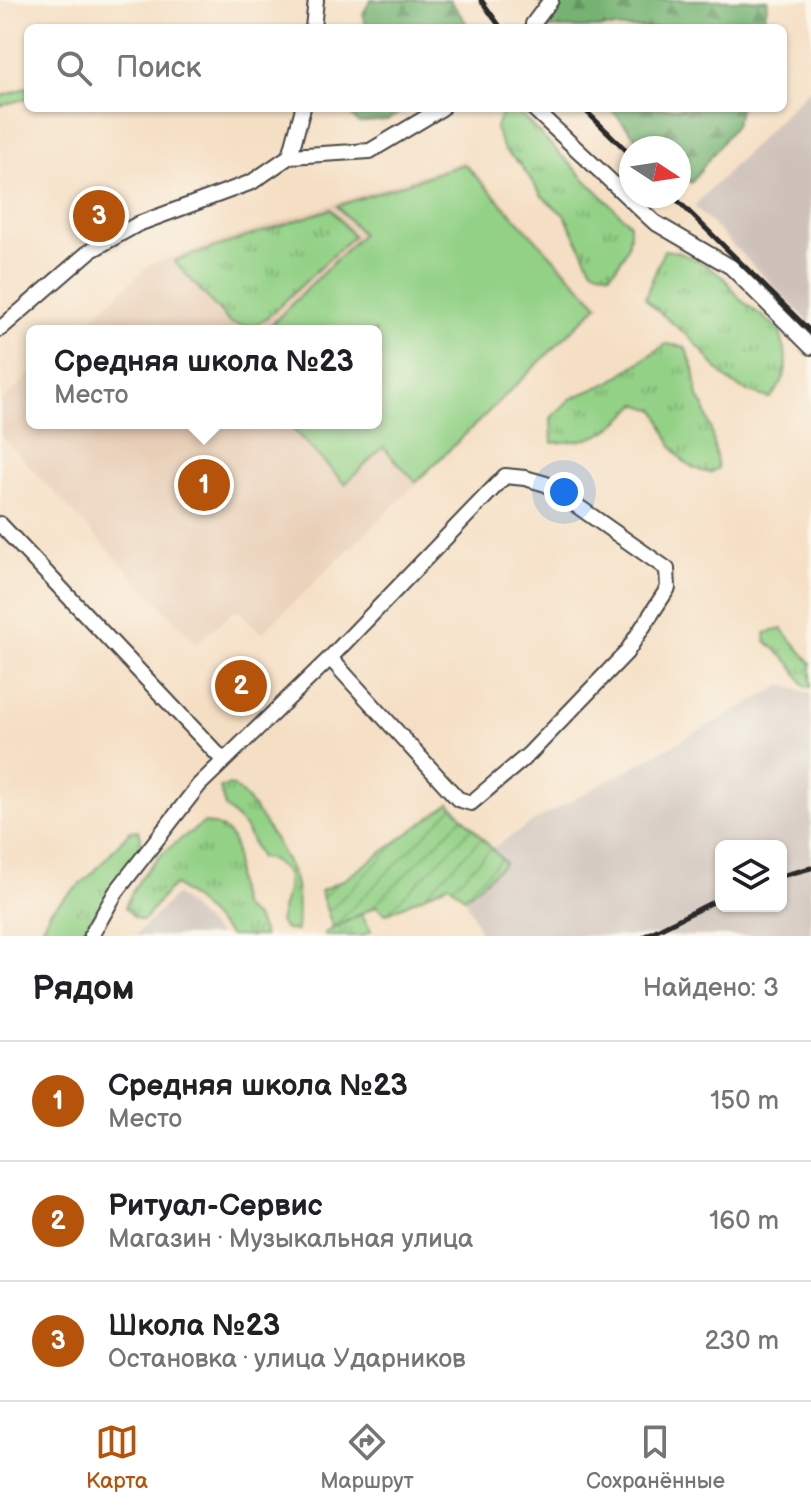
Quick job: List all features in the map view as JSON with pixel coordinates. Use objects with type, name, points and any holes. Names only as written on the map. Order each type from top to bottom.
[{"type":"street","points":[[313,24],[316,0]]},
{"type":"street","points":[[533,24],[551,0]]},
{"type":"street","points":[[290,156],[302,112]]},
{"type":"street","points":[[0,329],[90,251],[138,224],[252,182],[290,156],[370,151],[435,112]]},
{"type":"street","points":[[537,112],[654,222],[731,267],[811,347]]},
{"type":"street","points":[[91,936],[116,892],[199,785],[330,658],[505,476],[546,484],[667,569],[668,588],[626,653],[529,754],[471,803],[458,799],[330,658]]},
{"type":"street","points":[[0,524],[223,760]]},
{"type":"shaded area","points":[[811,87],[811,324],[694,206]]},
{"type":"shaded area","points":[[464,160],[602,305],[262,633],[236,609],[196,643],[0,435],[0,403],[26,379],[26,429],[382,429],[382,325],[85,325],[151,264]]},
{"type":"shaded area","points":[[783,685],[811,694],[811,936],[474,936],[480,932],[465,898],[504,863],[491,849],[536,820]]},
{"type":"shaded area","points":[[176,894],[219,936],[135,936]]},
{"type":"green space","points":[[371,0],[450,0],[467,24],[365,24],[363,13]]},
{"type":"green space","points":[[535,0],[768,0],[764,24],[545,24],[542,3]]},
{"type":"green space","points":[[24,88],[24,99],[0,106],[0,97]]},
{"type":"green space","points":[[348,112],[401,112],[387,120],[358,123]]},
{"type":"green space","points":[[502,112],[518,112],[630,224],[626,251],[610,274],[592,269],[565,216],[542,196],[520,164],[504,150],[495,129]]},
{"type":"green space","points":[[614,112],[740,112],[735,125],[691,183],[691,136],[634,136]]},
{"type":"green space","points":[[464,164],[598,305],[416,482],[383,447],[345,484],[293,429],[382,429],[382,325],[271,325],[362,234],[337,206]]},
{"type":"green space","points":[[331,209],[353,236],[266,319],[257,323],[230,323],[174,261]]},
{"type":"green space","points":[[664,250],[678,252],[705,264],[725,279],[741,300],[779,329],[785,373],[770,398],[740,388],[730,381],[687,335],[645,298]]},
{"type":"green space","points":[[666,344],[685,347],[694,369],[698,397],[711,430],[718,468],[710,473],[688,465],[670,442],[656,410],[637,404],[617,424],[599,435],[552,443],[551,418],[570,399],[610,382]]},
{"type":"green space","points":[[782,629],[811,663],[811,687],[805,686],[790,663],[766,641],[765,633]]},
{"type":"green space","points":[[230,785],[247,799],[257,813],[292,872],[297,893],[297,931],[286,930],[279,922],[288,874],[272,860],[260,858],[245,827],[225,807],[220,788]]},
{"type":"green space","points":[[450,803],[505,863],[465,898],[449,884],[386,914],[376,906],[333,928],[320,891],[345,879]]},
{"type":"green space","points":[[204,823],[223,829],[233,840],[242,908],[256,918],[264,936],[230,936],[175,885],[143,921],[125,907],[148,868],[179,840]]},
{"type":"green space","points":[[138,830],[141,837],[139,851],[79,936],[37,936],[51,910],[93,873],[130,831]]},
{"type":"green space","points":[[361,914],[371,931],[362,936],[326,936],[325,933]]},
{"type":"railway","points":[[481,0],[498,24]]},
{"type":"railway","points":[[587,112],[619,143]]},
{"type":"railway","points":[[685,208],[811,332]]},
{"type":"railway","points":[[787,874],[811,868]]},
{"type":"railway","points":[[645,936],[715,901]]},
{"type":"place","name":"Школа №23","points":[[99,216]]},
{"type":"place","name":"Средняя школа №23","points":[[204,485]]},
{"type":"place","name":"Ритуал-Сервис","points":[[241,686]]}]
